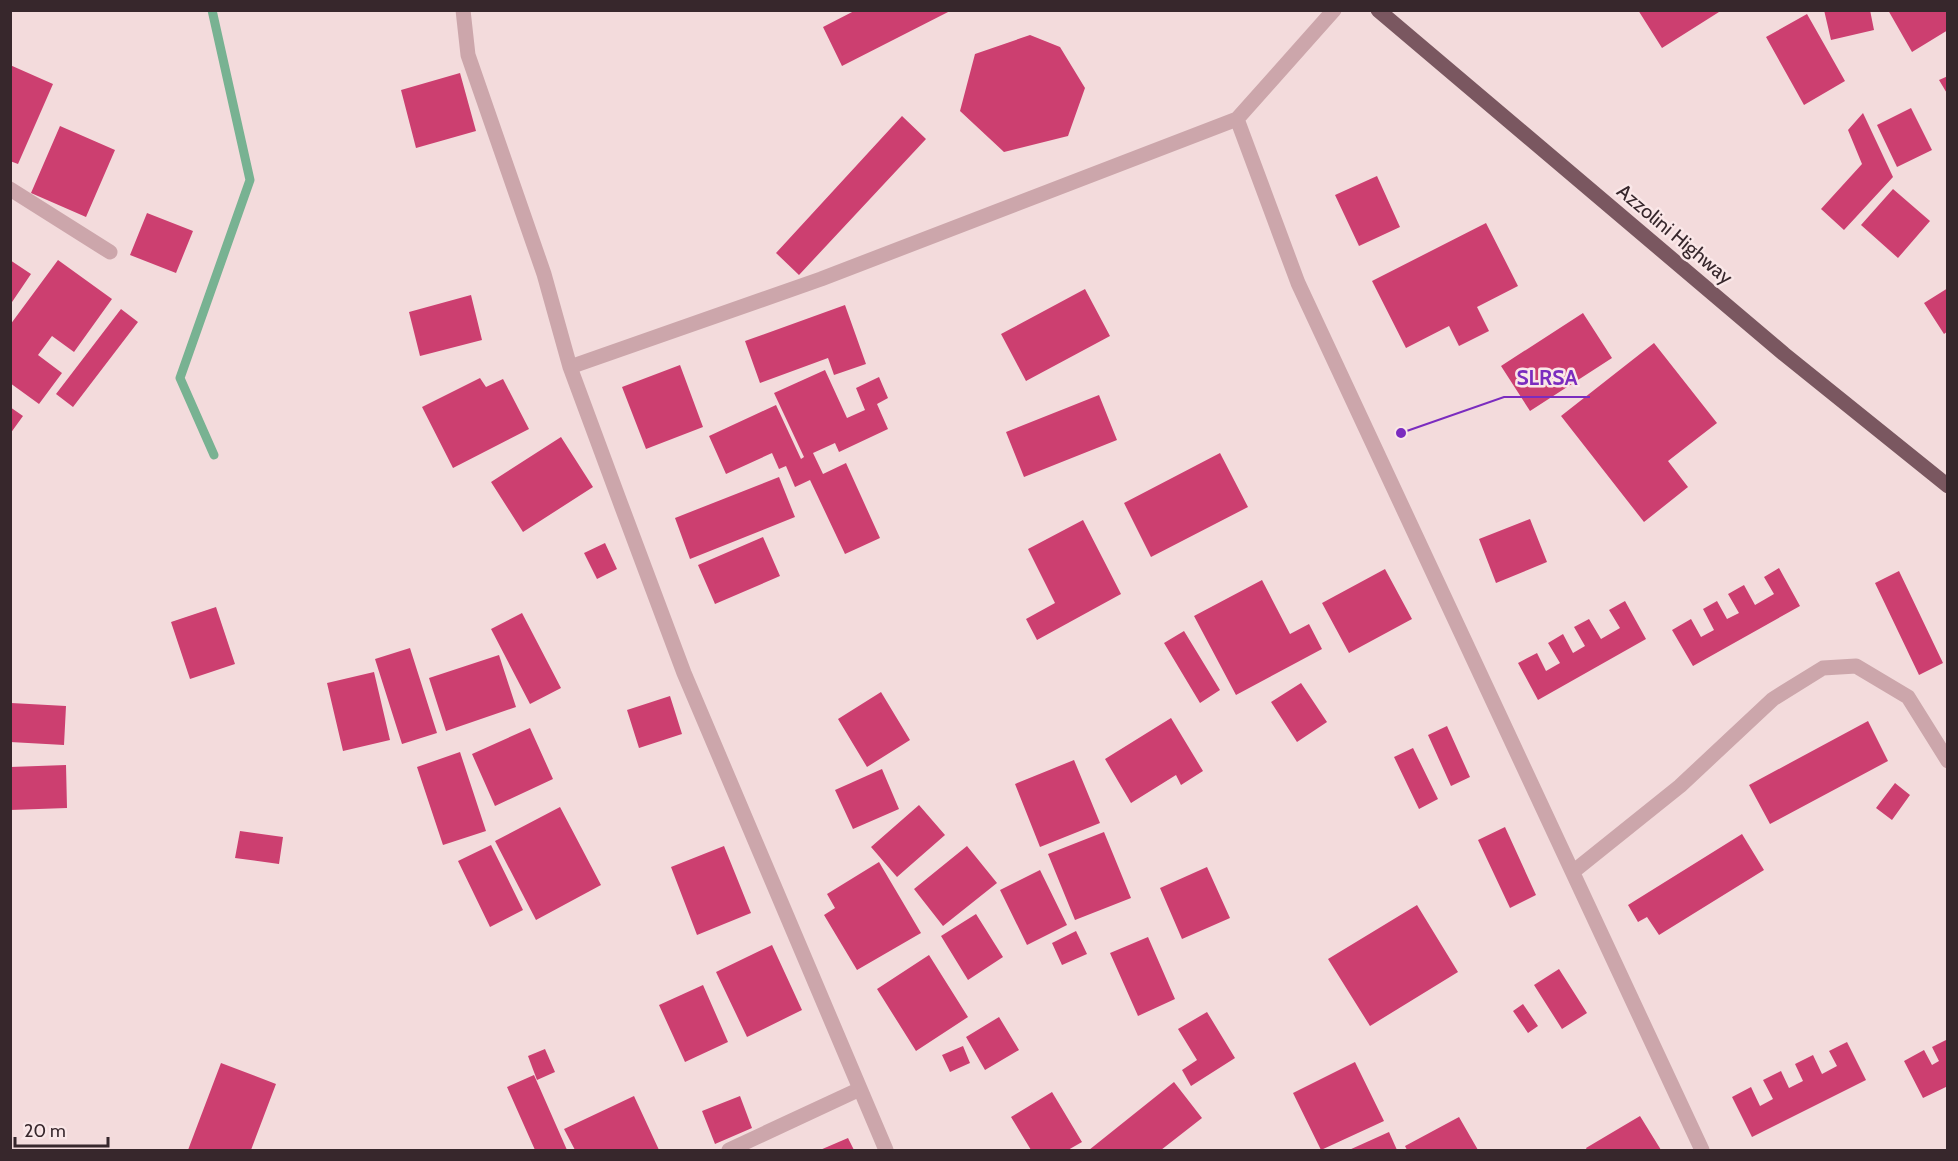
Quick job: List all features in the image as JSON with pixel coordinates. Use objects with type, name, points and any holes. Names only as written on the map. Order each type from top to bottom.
[{"type":"main road","name":"Azzolini Highway","points":[[1378,10],[1784,354],[1947,486]]},
{"type":"street","points":[[463,10],[468,56],[544,274],[570,367],[684,673],[886,1150]]},
{"type":"street","points":[[570,367],[821,279],[1237,119],[1334,10]]},
{"type":"street","points":[[1237,119],[1298,283],[1574,872],[1635,1012],[1702,1150]]},
{"type":"street","points":[[10,189],[110,252]]},
{"type":"street","points":[[1574,872],[1680,786],[1773,699],[1823,668],[1856,666],[1908,697],[1947,761]]},
{"type":"street","points":[[729,1150],[860,1089]]},
{"type":"building","points":[[856,10],[952,10],[842,66],[823,27]]},
{"type":"building","points":[[1638,10],[1718,10],[1719,12],[1662,48]]},
{"type":"building","points":[[1824,10],[1870,10],[1874,30],[1831,40]]},
{"type":"building","points":[[1888,10],[1948,10],[1948,30],[1912,52]]},
{"type":"building","points":[[1807,14],[1845,81],[1804,105],[1766,37]]},
{"type":"building","points":[[1030,35],[1060,47],[1085,88],[1068,136],[1004,152],[960,111],[975,54]]},
{"type":"building","points":[[10,65],[53,84],[18,164],[10,161]]},
{"type":"building","points":[[460,73],[476,131],[416,148],[401,90]]},
{"type":"building","points":[[1948,76],[1948,95],[1939,80]]},
{"type":"building","points":[[1911,108],[1932,150],[1897,167],[1877,125]]},
{"type":"building","points":[[1863,113],[1893,177],[1844,230],[1821,209],[1862,164],[1848,130]]},
{"type":"building","points":[[902,116],[926,139],[799,275],[776,253]]},
{"type":"building","points":[[60,126],[115,150],[86,217],[31,193]]},
{"type":"building","points":[[1377,176],[1400,227],[1359,246],[1335,195]]},
{"type":"building","points":[[1893,189],[1930,221],[1898,258],[1861,225]]},
{"type":"building","points":[[147,213],[193,231],[176,273],[130,255]]},
{"type":"building","points":[[1486,223],[1518,286],[1477,307],[1489,331],[1459,346],[1449,326],[1406,348],[1372,281]]},
{"type":"building","points":[[10,260],[31,274],[10,305]]},
{"type":"building","points":[[58,260],[112,299],[74,352],[52,336],[38,355],[62,373],[39,404],[10,383],[10,325]]},
{"type":"building","points":[[1948,288],[1948,331],[1944,334],[1924,303]]},
{"type":"building","points":[[1085,289],[1110,336],[1026,381],[1001,334]]},
{"type":"building","points":[[471,295],[482,340],[420,356],[409,312]]},
{"type":"building","points":[[845,305],[866,364],[834,375],[828,358],[760,383],[745,341]]},
{"type":"building","points":[[121,309],[138,322],[73,407],[56,394]]},
{"type":"building","points":[[1583,313],[1612,358],[1530,411],[1501,366]]},
{"type":"building","points":[[1654,343],[1717,423],[1668,461],[1688,487],[1644,522],[1561,416]]},
{"type":"building","points":[[680,365],[703,427],[646,449],[622,387]]},
{"type":"building","points":[[825,370],[847,418],[865,410],[856,388],[879,377],[888,398],[877,404],[888,429],[839,452],[835,443],[813,453],[823,474],[846,463],[880,538],[845,554],[810,480],[795,487],[786,466],[779,469],[772,453],[726,474],[709,436],[776,405],[801,459],[804,457],[774,393]]},
{"type":"building","points":[[480,378],[486,387],[503,379],[529,429],[453,468],[422,407]]},
{"type":"building","points":[[1099,395],[1117,440],[1024,477],[1006,432]]},
{"type":"building","points":[[10,407],[23,416],[10,434]]},
{"type":"building","points":[[561,437],[593,487],[523,532],[491,482]]},
{"type":"building","points":[[1220,453],[1248,507],[1151,557],[1124,503]]},
{"type":"building","points":[[779,477],[795,517],[690,559],[675,518]]},
{"type":"building","points":[[1530,519],[1547,562],[1496,583],[1479,539]]},
{"type":"building","points":[[1083,520],[1121,594],[1037,640],[1026,619],[1055,603],[1028,549]]},
{"type":"building","points":[[763,537],[780,576],[715,604],[698,565]]},
{"type":"building","points":[[605,543],[617,569],[597,579],[584,553]]},
{"type":"building","points":[[1779,568],[1800,606],[1693,666],[1672,630],[1691,619],[1701,637],[1714,630],[1703,609],[1717,601],[1727,619],[1739,613],[1728,594],[1744,585],[1755,605],[1774,594],[1764,577]]},
{"type":"building","points":[[1385,569],[1412,619],[1349,653],[1322,603]]},
{"type":"building","points":[[1899,571],[1943,663],[1919,675],[1875,583]]},
{"type":"building","points":[[1262,580],[1290,634],[1309,624],[1322,649],[1236,695],[1194,616]]},
{"type":"building","points":[[1625,601],[1646,639],[1538,700],[1518,663],[1537,653],[1546,671],[1560,663],[1548,643],[1563,634],[1573,653],[1585,646],[1574,627],[1589,619],[1601,639],[1620,628],[1609,610]]},
{"type":"building","points":[[216,607],[235,664],[190,679],[171,622]]},
{"type":"building","points":[[522,613],[561,688],[530,704],[491,629]]},
{"type":"building","points":[[1184,631],[1220,690],[1200,703],[1164,643]]},
{"type":"building","points":[[410,648],[437,733],[402,744],[375,659]]},
{"type":"building","points":[[499,655],[516,707],[446,731],[429,678]]},
{"type":"building","points":[[374,672],[390,740],[343,751],[327,683]]},
{"type":"building","points":[[1301,683],[1327,722],[1297,742],[1271,702]]},
{"type":"building","points":[[881,692],[910,740],[867,767],[838,719]]},
{"type":"building","points":[[670,696],[682,734],[639,748],[627,710]]},
{"type":"building","points":[[11,703],[66,706],[64,745],[10,742]]},
{"type":"building","points":[[1171,718],[1203,771],[1181,785],[1176,775],[1131,803],[1105,759]]},
{"type":"building","points":[[1868,721],[1888,761],[1770,824],[1749,785]]},
{"type":"building","points":[[1447,726],[1470,777],[1451,786],[1428,735]]},
{"type":"building","points":[[530,728],[553,779],[495,806],[472,754]]},
{"type":"building","points":[[1413,748],[1438,799],[1419,809],[1394,757]]},
{"type":"building","points":[[460,752],[486,831],[443,845],[417,767]]},
{"type":"building","points":[[1074,760],[1100,823],[1040,847],[1015,784]]},
{"type":"building","points":[[66,765],[67,808],[10,810],[10,767]]},
{"type":"building","points":[[882,769],[899,809],[853,829],[835,790]]},
{"type":"building","points":[[1895,783],[1910,795],[1892,820],[1876,808]]},
{"type":"building","points":[[919,805],[945,835],[897,877],[871,847]]},
{"type":"building","points":[[560,807],[601,885],[536,920],[495,841]]},
{"type":"building","points":[[1505,827],[1536,895],[1510,908],[1478,840]]},
{"type":"building","points":[[240,831],[283,837],[279,864],[235,858]]},
{"type":"building","points":[[1104,832],[1131,898],[1075,920],[1048,854]]},
{"type":"building","points":[[1742,834],[1764,870],[1659,935],[1647,917],[1638,922],[1628,905]]},
{"type":"building","points":[[491,845],[523,910],[490,927],[458,861]]},
{"type":"building","points":[[724,846],[751,913],[697,935],[671,867]]},
{"type":"building","points":[[967,846],[997,883],[943,926],[914,889]]},
{"type":"building","points":[[879,862],[921,933],[857,970],[824,915],[835,908],[827,894]]},
{"type":"building","points":[[1207,867],[1230,918],[1182,939],[1160,888]]},
{"type":"building","points":[[1040,870],[1067,925],[1027,945],[1000,890]]},
{"type":"building","points":[[1417,905],[1458,972],[1370,1026],[1328,959]]},
{"type":"building","points":[[976,914],[1003,957],[968,980],[941,936]]},
{"type":"building","points":[[1076,931],[1087,954],[1062,965],[1052,943]]},
{"type":"building","points":[[1148,937],[1175,999],[1138,1016],[1110,953]]},
{"type":"building","points":[[772,945],[802,1010],[747,1037],[716,972]]},
{"type":"building","points":[[929,955],[968,1017],[916,1051],[877,989]]},
{"type":"building","points":[[1559,969],[1587,1013],[1562,1029],[1534,985]]},
{"type":"building","points":[[703,985],[728,1042],[685,1062],[659,1005]]},
{"type":"building","points":[[1523,1004],[1538,1026],[1528,1033],[1513,1011]]},
{"type":"building","points":[[1207,1012],[1235,1058],[1191,1086],[1182,1070],[1197,1060],[1178,1029]]},
{"type":"building","points":[[999,1017],[1019,1050],[985,1070],[966,1037]]},
{"type":"building","points":[[1948,1039],[1948,1086],[1923,1098],[1904,1061],[1924,1050],[1932,1065],[1939,1061],[1932,1047]]},
{"type":"building","points":[[1847,1042],[1866,1080],[1752,1137],[1732,1097],[1751,1087],[1760,1106],[1773,1099],[1763,1080],[1781,1071],[1789,1088],[1803,1081],[1795,1064],[1813,1055],[1822,1074],[1837,1066],[1829,1051]]},
{"type":"building","points":[[963,1046],[970,1063],[950,1072],[942,1055]]},
{"type":"building","points":[[545,1049],[555,1072],[537,1080],[528,1056]]},
{"type":"building","points":[[1355,1062],[1384,1121],[1321,1150],[1293,1093]]},
{"type":"building","points":[[221,1063],[276,1084],[251,1150],[188,1150]]},
{"type":"building","points":[[534,1075],[567,1150],[535,1150],[507,1087]]},
{"type":"building","points":[[1174,1082],[1202,1118],[1161,1150],[1089,1150]]},
{"type":"building","points":[[1052,1092],[1082,1142],[1068,1150],[1031,1150],[1011,1117]]},
{"type":"building","points":[[634,1096],[659,1150],[575,1150],[564,1129]]},
{"type":"building","points":[[740,1096],[752,1128],[715,1144],[702,1111]]},
{"type":"building","points":[[1640,1116],[1661,1150],[1587,1150],[1586,1148]]},
{"type":"building","points":[[1459,1117],[1478,1150],[1407,1150],[1405,1146]]},
{"type":"building","points":[[1389,1132],[1397,1150],[1349,1150]]},
{"type":"building","points":[[848,1138],[854,1150],[820,1150]]},
{"type":"waterway","points":[[212,10],[250,180],[180,378],[214,455]]},
{"type":"place","name":"SLRSA","points":[[1401,433]]}]
